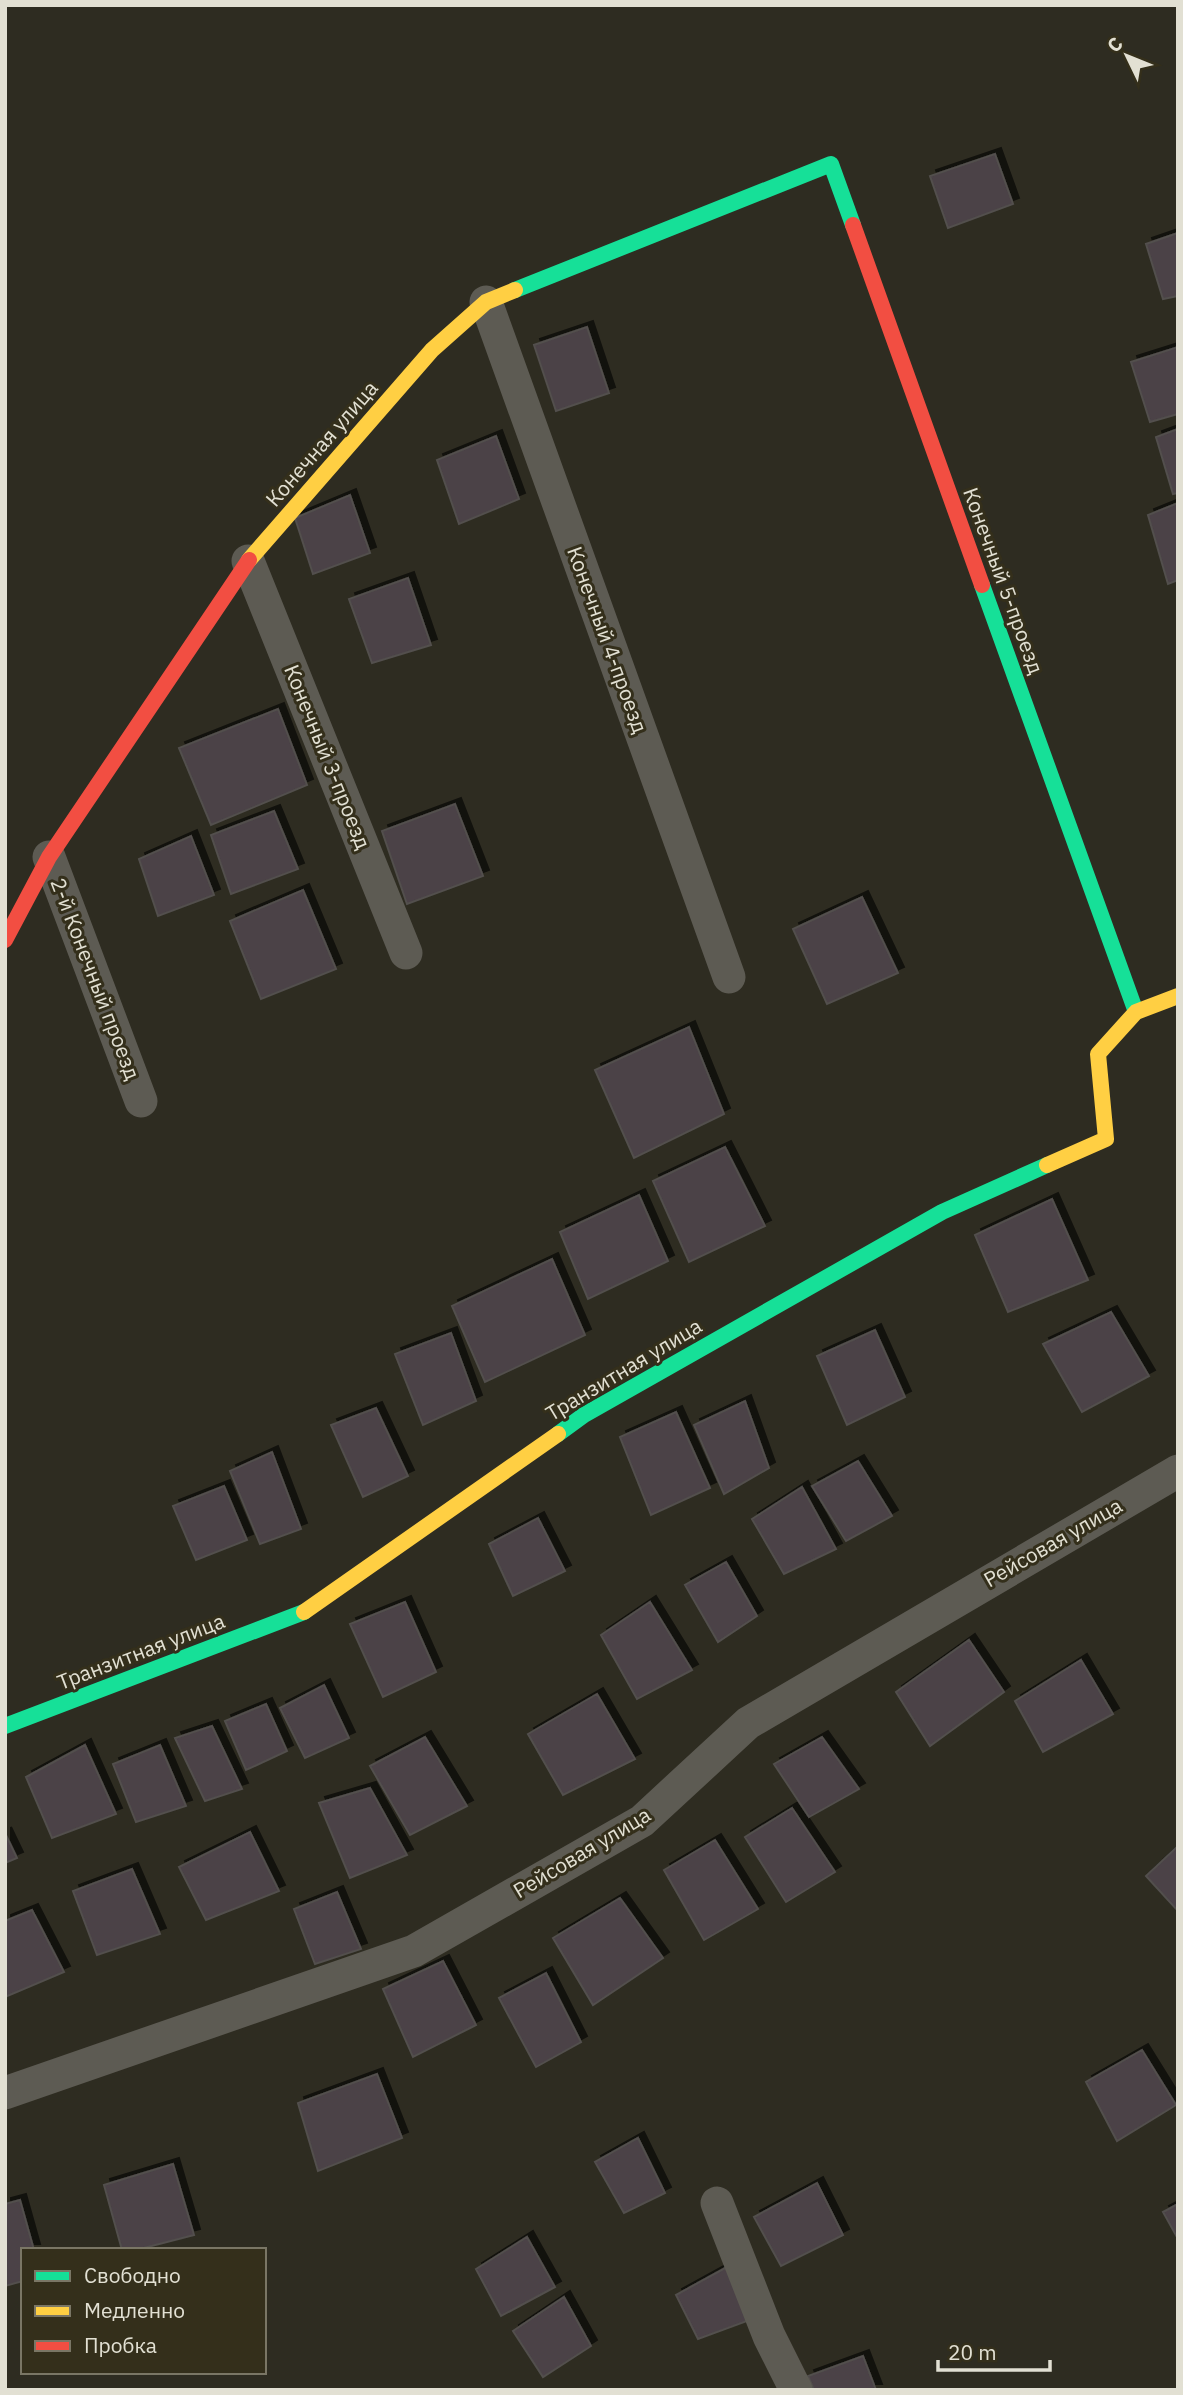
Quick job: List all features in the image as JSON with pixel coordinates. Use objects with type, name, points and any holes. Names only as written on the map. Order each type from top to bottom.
[{"type":"street","name":"Конечная улица","points":[[5,940],[49,857],[248,561],[432,350],[486,302],[831,164]]},
{"type":"street","name":"Конечный 5-проезд","points":[[831,164],[1136,1012]]},
{"type":"street","name":"Конечный 4-проезд","points":[[486,302],[729,977]]},
{"type":"street","name":"Конечный 3-проезд","points":[[248,561],[406,953]]},
{"type":"street","name":"2-й Конечный проезд","points":[[49,857],[141,1101]]},
{"type":"street","name":"Транзитная улица","points":[[5,1727],[303,1613],[584,1415],[942,1212],[1106,1139],[1098,1054],[1136,1012],[1178,996]]},
{"type":"street","name":"Рейсовая улица","points":[[5,2093],[414,1951],[642,1821],[748,1723],[1178,1471]]},
{"type":"street","points":[[717,2203],[769,2336],[796,2390]]},
{"type":"building","points":[[995,154],[1013,204],[948,228],[930,176]]},
{"type":"building","points":[[1178,233],[1178,296],[1163,299],[1146,244]]},
{"type":"building","points":[[587,327],[609,393],[556,411],[534,345]]},
{"type":"building","points":[[1178,347],[1178,414],[1150,422],[1131,362]]},
{"type":"building","points":[[1178,429],[1178,493],[1173,494],[1156,437]]},
{"type":"building","points":[[496,436],[519,499],[459,524],[437,460]]},
{"type":"building","points":[[350,495],[370,553],[313,574],[295,518]]},
{"type":"building","points":[[1178,503],[1178,580],[1168,584],[1148,515]]},
{"type":"building","points":[[408,578],[431,645],[372,663],[349,599]]},
{"type":"building","points":[[278,709],[307,785],[211,825],[179,748]]},
{"type":"building","points":[[455,804],[483,876],[407,904],[382,831]]},
{"type":"building","points":[[274,811],[298,869],[231,894],[211,835]]},
{"type":"building","points":[[191,836],[214,895],[158,916],[139,859]]},
{"type":"building","points":[[303,890],[336,969],[261,999],[230,921]]},
{"type":"building","points":[[862,897],[898,973],[827,1004],[793,929]]},
{"type":"building","points":[[689,1027],[724,1114],[634,1158],[595,1070]]},
{"type":"building","points":[[725,1147],[765,1226],[689,1262],[653,1181]]},
{"type":"building","points":[[639,1195],[668,1261],[588,1299],[560,1232]]},
{"type":"building","points":[[1052,1199],[1088,1280],[1008,1312],[975,1235]]},
{"type":"building","points":[[552,1259],[585,1335],[485,1382],[452,1306]]},
{"type":"building","points":[[1111,1312],[1149,1376],[1082,1412],[1043,1344]]},
{"type":"building","points":[[875,1330],[905,1397],[847,1425],[817,1356]]},
{"type":"building","points":[[451,1333],[476,1401],[423,1425],[395,1354]]},
{"type":"building","points":[[745,1401],[769,1468],[724,1494],[694,1425]]},
{"type":"building","points":[[376,1408],[408,1476],[363,1497],[331,1425]]},
{"type":"building","points":[[676,1412],[710,1488],[651,1515],[620,1437]]},
{"type":"building","points":[[272,1452],[301,1529],[260,1544],[230,1471]]},
{"type":"building","points":[[858,1461],[892,1516],[846,1541],[812,1486]]},
{"type":"building","points":[[224,1486],[247,1540],[196,1560],[173,1506]]},
{"type":"building","points":[[802,1487],[836,1549],[784,1574],[752,1519]]},
{"type":"building","points":[[538,1518],[565,1571],[513,1596],[489,1544]]},
{"type":"building","points":[[726,1562],[757,1616],[718,1642],[685,1585]]},
{"type":"building","points":[[405,1602],[436,1672],[383,1697],[350,1624]]},
{"type":"building","points":[[650,1602],[692,1670],[637,1699],[601,1635]]},
{"type":"building","points":[[969,1640],[1004,1692],[930,1746],[896,1692]]},
{"type":"building","points":[[1081,1660],[1113,1714],[1043,1752],[1015,1701]]},
{"type":"building","points":[[324,1685],[349,1738],[305,1758],[280,1708]]},
{"type":"building","points":[[597,1694],[635,1759],[563,1795],[528,1734]]},
{"type":"building","points":[[266,1704],[287,1751],[246,1770],[225,1721]]},
{"type":"building","points":[[212,1726],[242,1789],[205,1801],[175,1738]]},
{"type":"building","points":[[425,1737],[467,1806],[410,1835],[370,1766]]},
{"type":"building","points":[[822,1737],[859,1789],[809,1817],[774,1764]]},
{"type":"building","points":[[85,1745],[116,1814],[52,1838],[26,1777]]},
{"type":"building","points":[[160,1745],[186,1806],[136,1822],[113,1764]]},
{"type":"building","points":[[370,1788],[407,1855],[350,1878],[319,1803]]},
{"type":"building","points":[[792,1808],[835,1872],[786,1902],[745,1837]]},
{"type":"building","points":[[250,1832],[279,1891],[206,1920],[179,1867]]},
{"type":"building","points":[[5,1833],[17,1858],[5,1863]]},
{"type":"building","points":[[715,1840],[758,1909],[704,1940],[664,1870]]},
{"type":"building","points":[[1178,1846],[1178,1911],[1146,1876]]},
{"type":"building","points":[[132,1869],[160,1934],[97,1955],[73,1891]]},
{"type":"building","points":[[337,1892],[361,1949],[315,1964],[294,1909]]},
{"type":"building","points":[[620,1898],[663,1958],[593,2005],[553,1938]]},
{"type":"building","points":[[32,1910],[64,1972],[5,1997],[5,1921]]},
{"type":"building","points":[[443,1961],[476,2025],[413,2057],[383,1989]]},
{"type":"building","points":[[546,1973],[581,2042],[536,2067],[499,1998]]},
{"type":"building","points":[[1142,2050],[1176,2105],[1117,2141],[1086,2082]]},
{"type":"building","points":[[377,2074],[402,2138],[318,2171],[298,2103]]},
{"type":"building","points":[[638,2138],[665,2193],[624,2213],[595,2162]]},
{"type":"building","points":[[173,2164],[194,2235],[144,2248],[121,2248],[104,2185]]},
{"type":"building","points":[[817,2183],[843,2235],[781,2266],[754,2217]]},
{"type":"building","points":[[20,2200],[33,2248],[21,2248],[21,2282],[5,2286],[5,2204]]},
{"type":"building","points":[[1178,2204],[1178,2239],[1163,2212]]},
{"type":"building","points":[[527,2237],[555,2287],[501,2316],[476,2269]]},
{"type":"building","points":[[727,2267],[747,2321],[698,2339],[676,2295]]},
{"type":"building","points":[[564,2297],[591,2346],[543,2377],[513,2331]]},
{"type":"building","points":[[863,2356],[876,2390],[814,2390],[808,2376]]},
{"type":"traffic: fast","points":[[515,290],[831,164],[853,225]]},
{"type":"traffic: fast","points":[[982,585],[1136,1012]]},
{"type":"traffic: fast","points":[[558,1434],[584,1415],[942,1212],[1047,1165]]},
{"type":"traffic: fast","points":[[5,1726],[304,1612]]},
{"type":"traffic: slow","points":[[249,560],[432,350],[486,302],[515,290]]},
{"type":"traffic: slow","points":[[1047,1165],[1106,1139],[1098,1054],[1136,1012],[1178,996]]},
{"type":"traffic: slow","points":[[304,1612],[558,1434]]},
{"type":"traffic: jam","points":[[853,225],[982,585]]},
{"type":"traffic: jam","points":[[5,940],[49,857],[249,560]]}]
